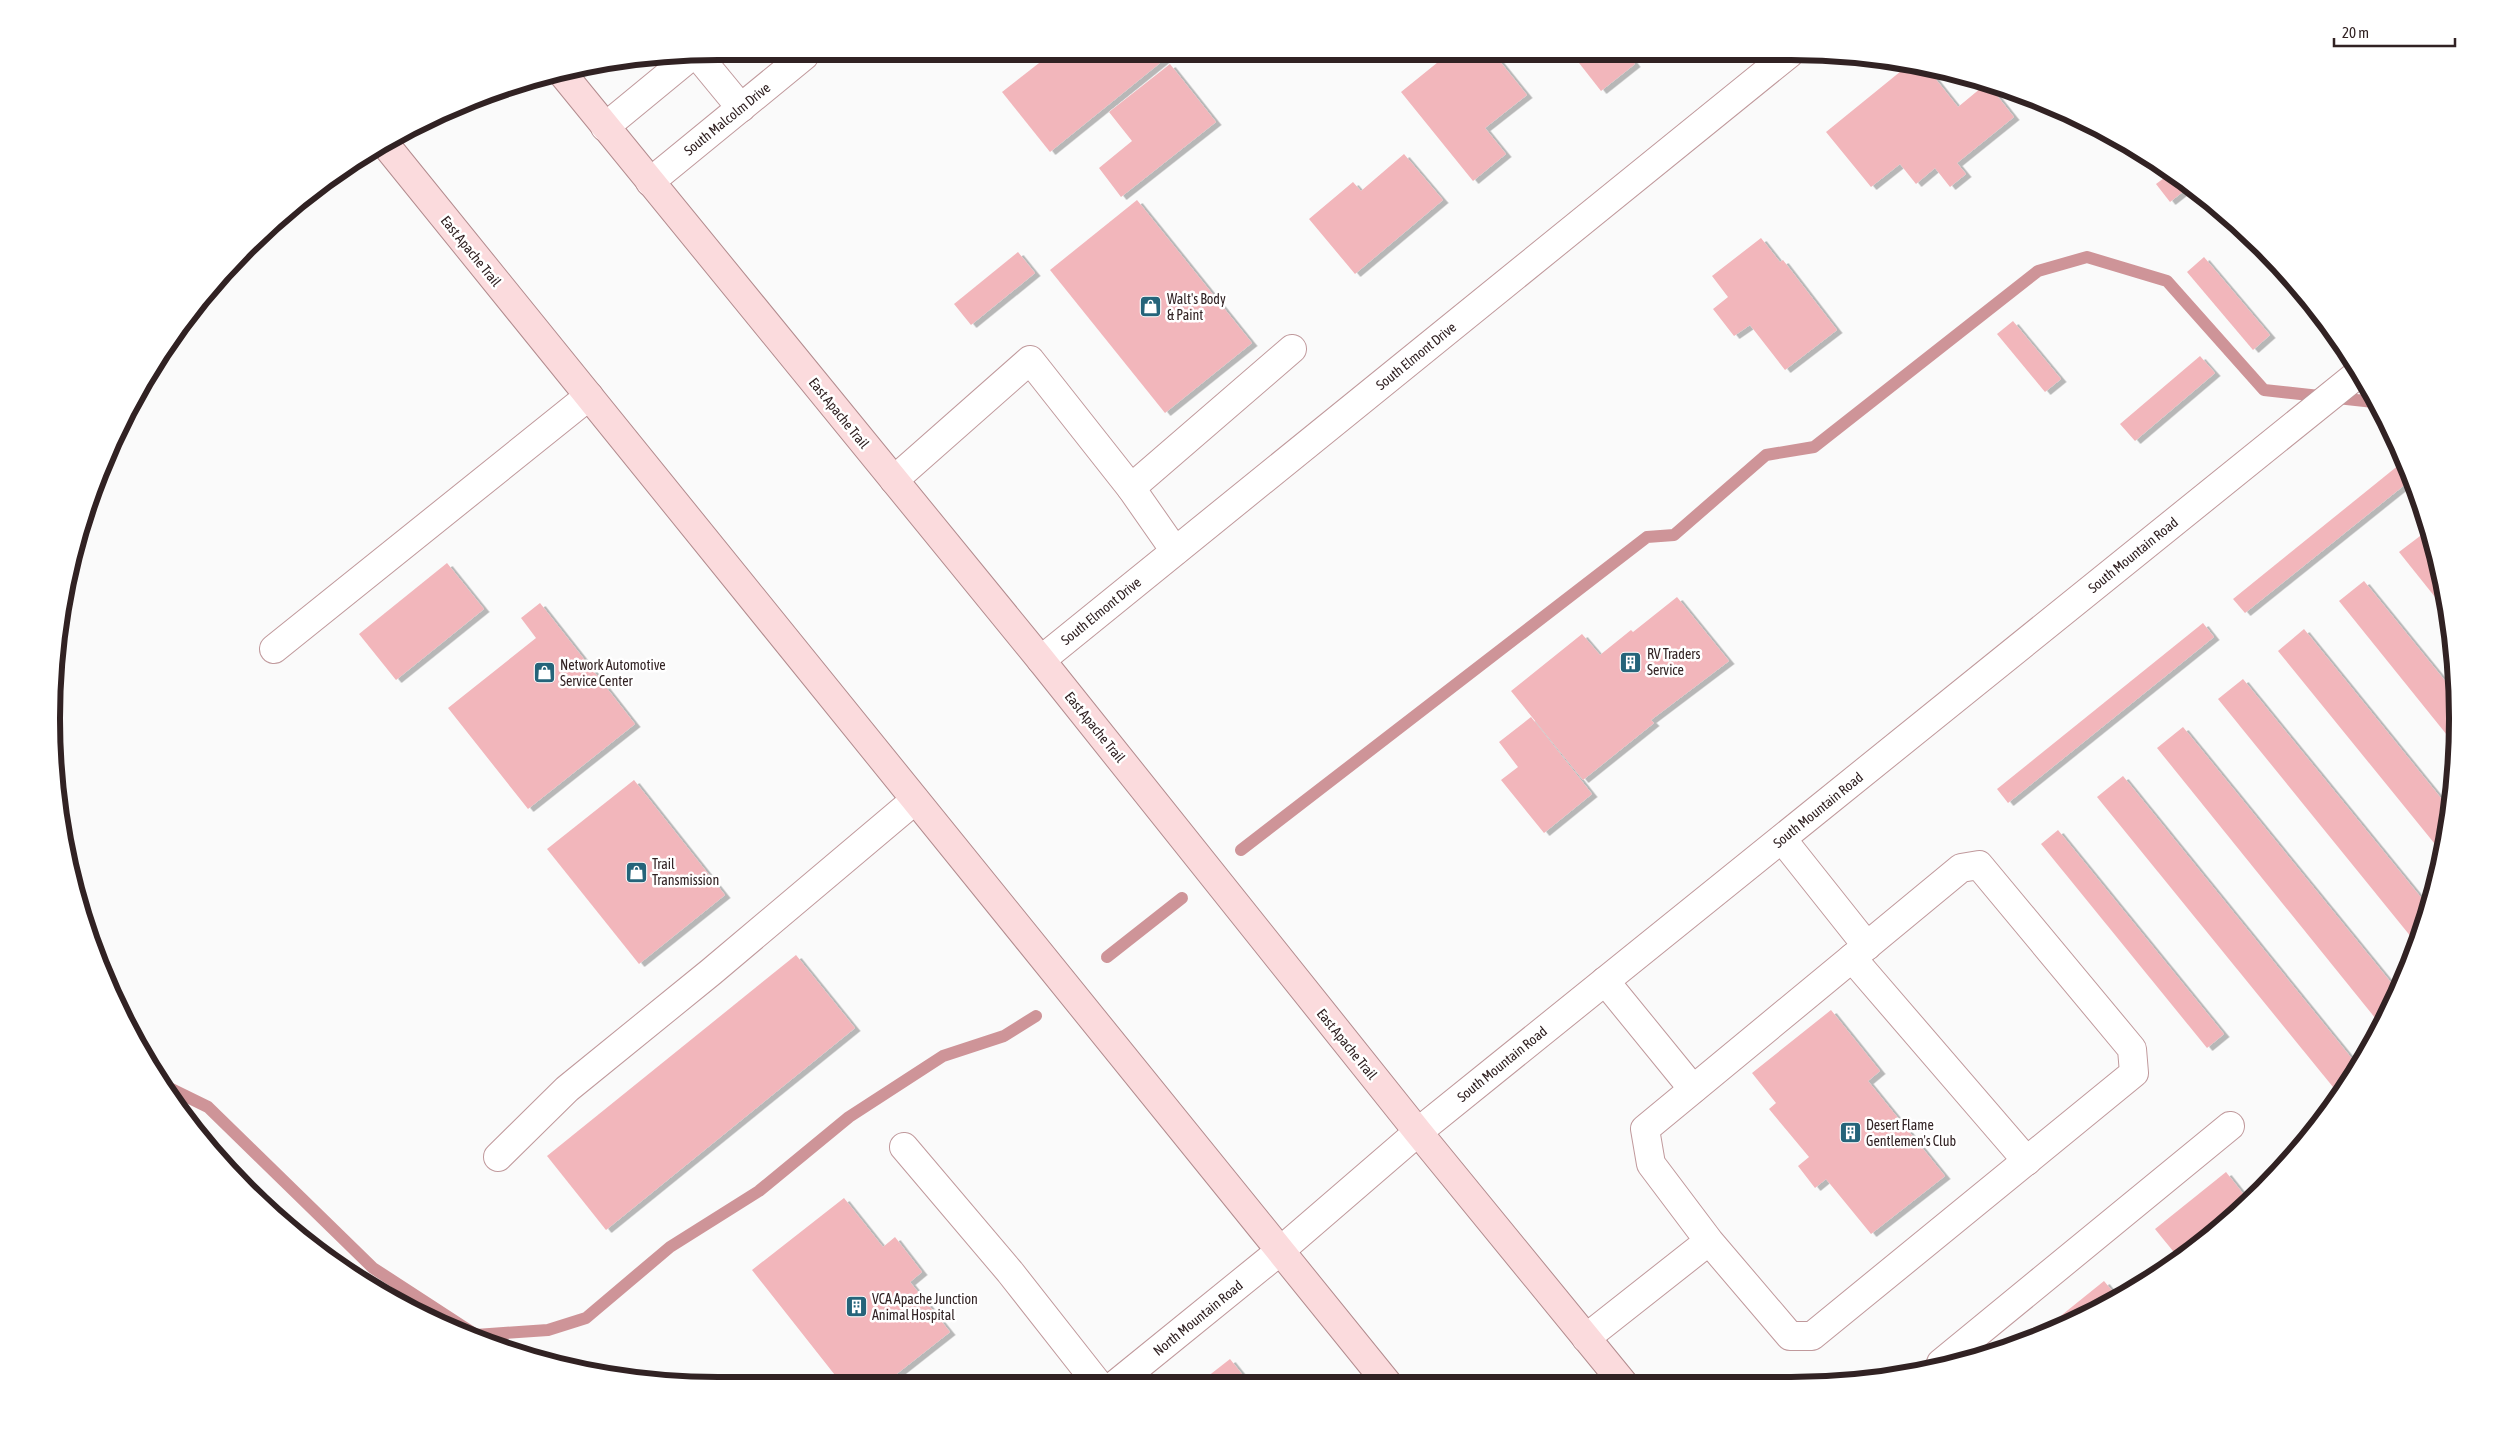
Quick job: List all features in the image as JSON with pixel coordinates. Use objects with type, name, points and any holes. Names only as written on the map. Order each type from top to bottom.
[{"type":"main road","name":"East Apache Trail","points":[[566,78],[1041,660],[1418,1132],[1618,1377]]},
{"type":"main road","name":"East Apache Trail","points":[[388,148],[1382,1377]]},
{"type":"street","points":[[703,60],[741,108]]},
{"type":"street","name":"South Malcolm Drive","points":[[650,182],[799,60]]},
{"type":"street","name":"South Elmont Drive","points":[[1041,660],[1781,60]]},
{"type":"street","points":[[605,127],[685,61]]},
{"type":"street","points":[[1131,488],[1292,349]]},
{"type":"street","points":[[894,480],[1030,360],[1131,488],[1176,551]]},
{"type":"street","name":"South Mountain Road","points":[[1280,1251],[1418,1132],[2354,377]]},
{"type":"street","points":[[274,649],[589,396]]},
{"type":"street","points":[[498,1156],[567,1089],[711,972],[916,800]]},
{"type":"street","points":[[1782,839],[1860,952],[2027,1161]]},
{"type":"street","points":[[1979,865],[2132,1049],[2134,1074],[1812,1336],[1790,1336],[1710,1241],[1651,1164],[1645,1129],[1860,952],[1961,868],[1979,865]]},
{"type":"street","points":[[1605,981],[1693,1089]]},
{"type":"street","points":[[1947,1358],[2230,1126]]},
{"type":"street","points":[[904,1147],[1010,1272],[1092,1377]]},
{"type":"street","points":[[1586,1338],[1710,1241]]},
{"type":"street","name":"North Mountain Road","points":[[1125,1377],[1280,1251]]},
{"type":"building","points":[[1043,60],[1164,60],[1050,152],[1002,92]]},
{"type":"building","points":[[1441,60],[1499,60],[1527,95],[1485,128],[1506,154],[1473,181],[1401,92]]},
{"type":"building","points":[[1577,60],[1632,60],[1635,64],[1601,91]]},
{"type":"building","points":[[1170,64],[1216,122],[1121,197],[1099,168],[1132,141],[1109,112]]},
{"type":"building","points":[[1902,70],[1933,76],[1958,107],[1981,88],[1995,93],[2014,117],[1957,163],[1966,174],[1950,187],[1935,168],[1916,184],[1900,164],[1871,187],[1826,132]]},
{"type":"building","points":[[1404,154],[1443,200],[1355,274],[1309,219],[1353,182],[1361,191]]},
{"type":"building","points":[[2165,177],[2184,191],[2170,202],[2156,184]]},
{"type":"building","name":"Walt's Body & Paint","points":[[1137,200],[1252,343],[1165,413],[1050,270]]},
{"type":"building","points":[[1761,238],[1780,262],[1783,260],[1837,330],[1785,370],[1750,325],[1734,336],[1713,309],[1728,297],[1712,276]]},
{"type":"building","points":[[1018,252],[1035,273],[971,325],[954,304]]},
{"type":"building","points":[[2204,257],[2270,335],[2253,350],[2187,272]]},
{"type":"building","points":[[2013,321],[2061,379],[2045,392],[1997,334]]},
{"type":"building","points":[[2200,356],[2215,373],[2135,441],[2120,424]]},
{"type":"building","points":[[2398,465],[2405,484],[2245,613],[2233,599]]},
{"type":"building","points":[[2423,534],[2438,600],[2399,552]]},
{"type":"building","points":[[447,563],[484,609],[396,680],[359,634]]},
{"type":"building","points":[[2364,581],[2448,685],[2449,737],[2339,601]]},
{"type":"building","points":[[1677,597],[1729,661],[1651,720],[1654,723],[1583,780],[1511,691],[1582,634],[1600,655]]},
{"type":"building","name":"Network Automotive Service Center","points":[[540,603],[635,724],[528,809],[448,708],[536,638],[521,618]]},
{"type":"building","points":[[2203,623],[2214,637],[2008,803],[1997,789]]},
{"type":"building","points":[[2304,629],[2443,801],[2436,846],[2278,651]]},
{"type":"building","points":[[2243,679],[2423,900],[2411,937],[2218,699]]},
{"type":"building","points":[[1531,717],[1592,794],[1544,833],[1501,780],[1518,767],[1499,742]]},
{"type":"building","points":[[2183,727],[2393,984],[2376,1019],[2157,748]]},
{"type":"building","points":[[2123,776],[2353,1060],[2340,1081],[2333,1087],[2097,797]]},
{"type":"building","name":"Trail Transmission","points":[[634,780],[725,895],[639,964],[547,849]]},
{"type":"building","points":[[2058,830],[2224,1034],[2207,1048],[2041,844]]},
{"type":"building","points":[[796,955],[855,1028],[606,1230],[547,1156]]},
{"type":"building","name":"Desert Flame Gentlemen's Club","points":[[1831,1010],[1880,1071],[1868,1081],[1945,1176],[1871,1234],[1826,1179],[1815,1188],[1798,1166],[1809,1157],[1769,1109],[1776,1103],[1752,1073]]},
{"type":"building","points":[[2226,1172],[2244,1195],[2225,1214],[2174,1253],[2155,1229]]},
{"type":"building","name":"VCA Apache Junction Animal Hospital","points":[[844,1198],[883,1247],[895,1237],[922,1272],[910,1282],[950,1332],[893,1377],[836,1377],[752,1270]]},
{"type":"building","points":[[2104,1281],[2114,1292],[2082,1309],[2053,1322]]},
{"type":"building","points":[[1230,1359],[1244,1377],[1207,1377]]},
{"type":"waterway","points":[[1241,850],[1647,537],[1674,535],[1766,455],[1814,447],[2038,271],[2087,257],[2167,281],[2264,390],[2367,401]]},
{"type":"waterway","points":[[1107,957],[1182,898]]},
{"type":"waterway","points":[[486,1334],[548,1330],[586,1318],[670,1247],[759,1191],[849,1117],[943,1056],[1004,1036],[1036,1016]]},
{"type":"waterway","points":[[176,1092],[208,1107],[373,1268],[456,1322]]},
{"type":"place","name":"Walt's Body & Paint","points":[[1151,307]]},
{"type":"place","name":"RV Traders Service","points":[[1631,662]]},
{"type":"place","name":"Network Automotive Service Center","points":[[544,673]]},
{"type":"place","name":"Trail Transmission","points":[[636,872]]},
{"type":"place","name":"Desert Flame Gentlemen's Club","points":[[1850,1133]]},
{"type":"place","name":"VCA Apache Junction Animal Hospital","points":[[856,1307]]}]
